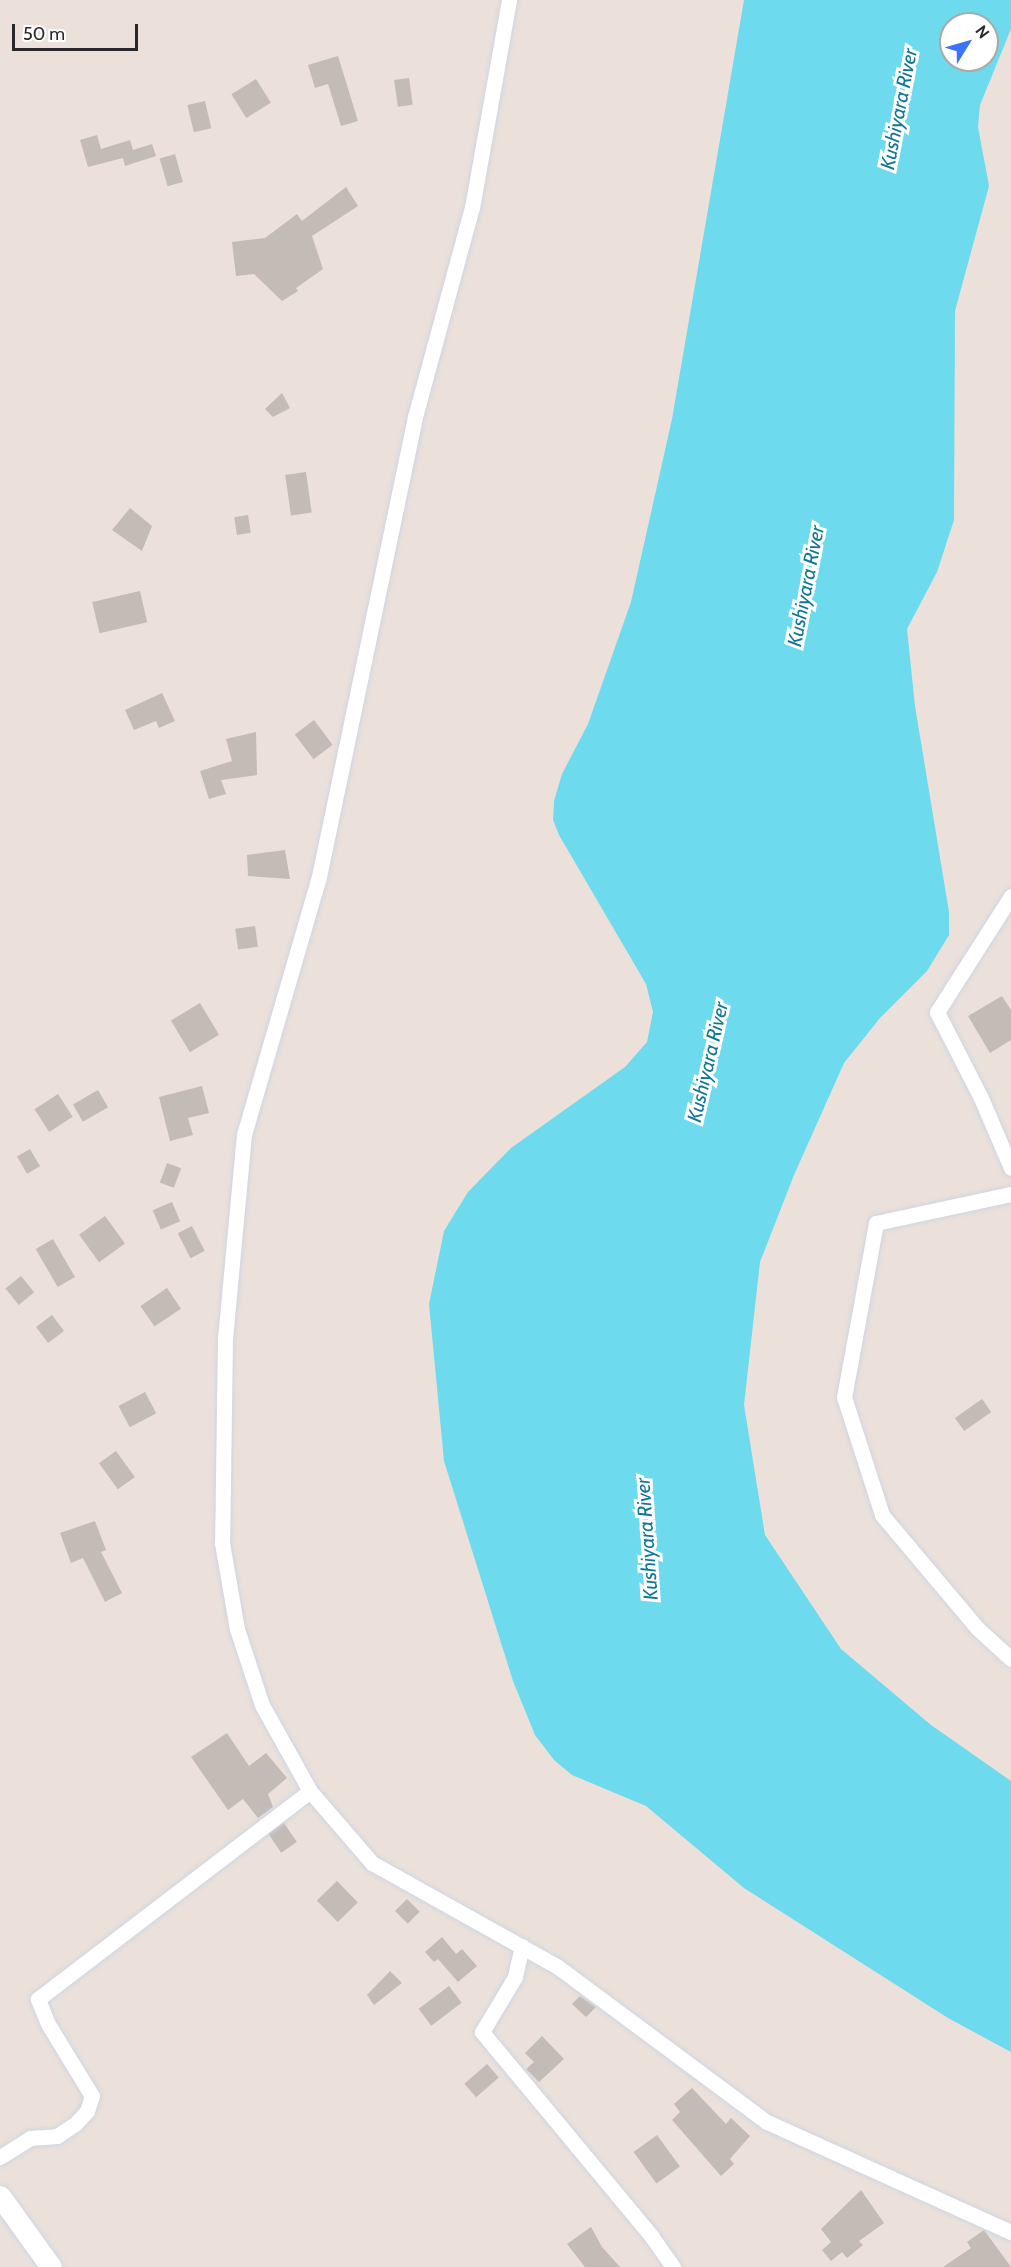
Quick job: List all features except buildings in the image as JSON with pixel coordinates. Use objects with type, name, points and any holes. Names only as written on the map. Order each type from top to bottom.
[{"type":"main road","points":[[0,2196],[51,2267]]},
{"type":"street","points":[[509,0],[472,207],[415,417],[318,880],[244,1134],[225,1336],[222,1543],[237,1629],[262,1705],[310,1791],[372,1863],[558,1967],[767,2122],[1011,2232]]},
{"type":"street","points":[[1011,896],[937,1012],[981,1098],[1011,1168]]},
{"type":"street","points":[[1011,1194],[876,1223],[844,1397],[882,1515],[977,1628],[1011,1659]]},
{"type":"street","points":[[0,2157],[30,2138],[57,2136],[75,2124],[87,2111],[92,2096],[48,2024],[38,1999],[310,1791]]},
{"type":"street","points":[[522,1946],[514,1977],[482,2032],[652,2237],[673,2267]]},
{"type":"water","name":"Kushiyara River","points":[[744,0],[1011,0],[1011,29],[999,58],[999,12],[939,12],[939,72],[993,72],[980,105],[978,127],[989,186],[955,311],[954,520],[937,572],[907,629],[915,706],[949,912],[949,935],[927,971],[880,1018],[844,1063],[794,1175],[760,1262],[744,1405],[765,1535],[841,1649],[931,1725],[1011,1781],[1011,2052],[948,2018],[744,1888],[646,1806],[572,1775],[554,1760],[535,1735],[513,1681],[444,1461],[429,1304],[444,1231],[468,1192],[511,1148],[625,1067],[647,1042],[653,1012],[646,984],[559,835],[553,820],[554,801],[562,774],[588,724],[631,602],[672,419]]}]
